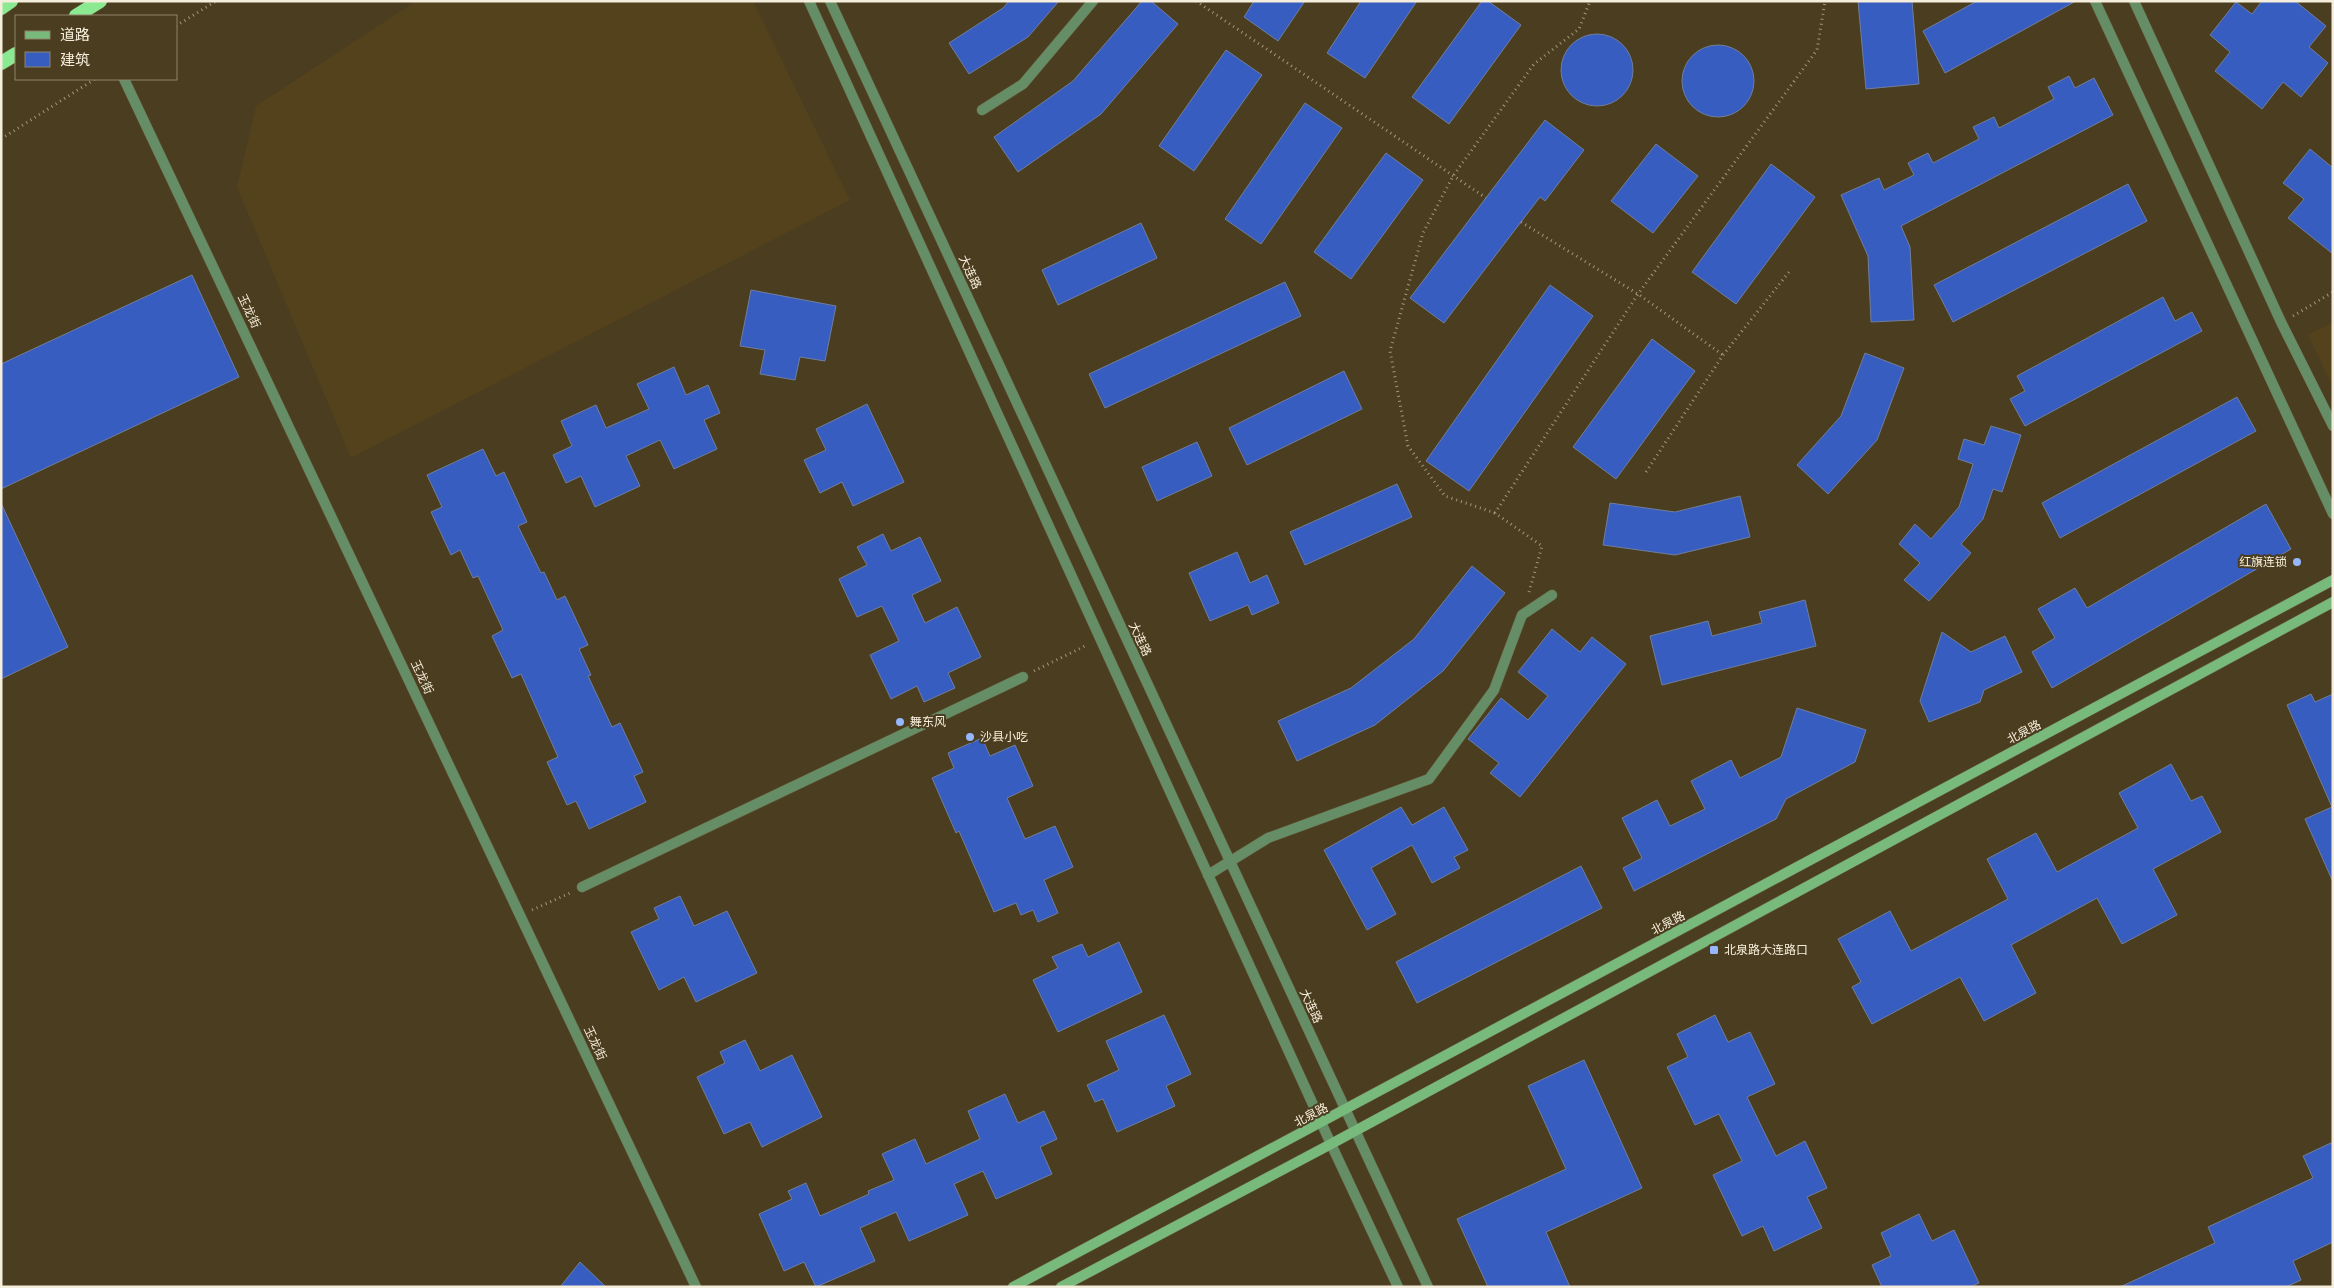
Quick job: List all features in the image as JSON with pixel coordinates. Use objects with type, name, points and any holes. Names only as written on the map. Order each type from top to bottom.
[{"type":"highway","points":[[1,8],[11,1]]},
{"type":"highway","points":[[83,14],[100,1]]},
{"type":"highway","points":[[1,63],[15,55]]},
{"type":"main road","name":"北泉路","points":[[1013,1287],[1321,1124],[2333,580]]},
{"type":"main road","points":[[1061,1287],[1331,1144],[2333,602]]},
{"type":"street","points":[[808,1],[1321,1124],[1398,1287]]},
{"type":"street","name":"大连路","points":[[830,1],[1428,1287]]},
{"type":"street","points":[[982,110],[1023,84],[1093,1]]},
{"type":"street","points":[[2095,1],[2333,514]]},
{"type":"street","points":[[2134,1],[2281,322],[2333,426]]},
{"type":"street","name":"玉龙街","points":[[124,80],[696,1287]]},
{"type":"street","points":[[1208,875],[1268,838],[1429,778],[1494,690],[1522,615],[1552,595]]},
{"type":"street","points":[[582,887],[1023,677]]},
{"type":"path","points":[[178,25],[216,1]]},
{"type":"path","points":[[1196,1],[1486,198]]},
{"type":"path","points":[[1522,615],[1542,546],[1495,513],[1445,496],[1408,446],[1390,351],[1423,233],[1453,176],[1534,64],[1579,29],[1590,1]]},
{"type":"path","points":[[1495,513],[1638,294],[1817,50],[1825,1]]},
{"type":"path","points":[[1,139],[93,80]]},
{"type":"path","points":[[1521,222],[1638,294],[1723,355]]},
{"type":"path","points":[[1646,472],[1723,355],[1789,272]]},
{"type":"path","points":[[2281,322],[2333,292]]},
{"type":"path","points":[[1023,677],[1100,639]]},
{"type":"path","points":[[521,915],[582,887]]},
{"type":"shaded area","points":[[416,1],[753,1],[850,200],[351,458],[237,187],[256,106]]},
{"type":"shaded area","points":[[2333,322],[2333,387],[2308,335]]},
{"type":"building","points":[[1009,1],[1059,1],[1028,37],[969,74],[949,43],[1003,8]]},
{"type":"building","points":[[1142,1],[1151,1],[1178,24],[1101,114],[1018,172],[994,137],[1073,81]]},
{"type":"building","points":[[1254,1],[1305,1],[1278,41],[1244,17]]},
{"type":"building","points":[[1361,1],[1417,1],[1365,78],[1327,53]]},
{"type":"building","points":[[1482,1],[1488,1],[1521,25],[1449,124],[1412,97]]},
{"type":"building","points":[[1858,1],[1912,1],[1919,84],[1866,89]]},
{"type":"building","points":[[1977,1],[2076,1],[1945,73],[1923,31]]},
{"type":"building","points":[[2262,1],[2295,1],[2326,26],[2309,47],[2328,63],[2301,97],[2283,82],[2262,109],[2215,71],[2230,52],[2210,35],[2236,2],[2252,14]]},
{"type":"building","points":[[1590,34],[1604,34],[1623,44],[1633,63],[1633,77],[1623,96],[1604,106],[1590,106],[1571,96],[1561,77],[1561,63],[1571,44]]},
{"type":"building","points":[[1711,45],[1725,45],[1744,55],[1754,74],[1754,88],[1744,107],[1725,117],[1711,117],[1692,107],[1682,88],[1682,74],[1692,55]]},
{"type":"building","points":[[1226,50],[1262,75],[1194,171],[1159,146]]},
{"type":"building","points":[[2069,76],[2075,88],[2094,78],[2113,115],[1901,226],[1910,247],[1914,320],[1871,322],[1868,256],[1841,195],[1879,178],[1884,190],[1914,175],[1908,163],[1928,153],[1933,163],[1979,139],[1973,127],[1994,117],[1999,128],[2054,99],[2048,87]]},
{"type":"building","points":[[1305,103],[1342,128],[1261,244],[1225,219]]},
{"type":"building","points":[[1545,120],[1584,150],[1545,201],[1540,197],[1444,323],[1410,298]]},
{"type":"building","points":[[1656,144],[1698,176],[1653,233],[1611,201]]},
{"type":"building","points":[[2310,149],[2333,168],[2333,254],[2288,218],[2304,199],[2283,183]]},
{"type":"building","points":[[1386,153],[1423,180],[1351,279],[1314,252]]},
{"type":"building","points":[[1771,164],[1815,197],[1736,304],[1692,272]]},
{"type":"building","points":[[2128,184],[2147,221],[1953,322],[1934,285]]},
{"type":"building","points":[[1141,223],[1157,258],[1058,305],[1042,270]]},
{"type":"building","points":[[192,275],[239,377],[1,489],[1,364]]},
{"type":"building","points":[[1285,282],[1301,316],[1105,408],[1089,374]]},
{"type":"building","points":[[1550,285],[1593,316],[1469,491],[1426,461]]},
{"type":"building","points":[[751,290],[836,306],[825,361],[800,357],[795,380],[760,374],[765,350],[740,346]]},
{"type":"building","points":[[2163,297],[2175,321],[2192,312],[2202,331],[2025,426],[2010,399],[2025,391],[2017,376]]},
{"type":"building","points":[[1652,339],[1695,371],[1616,479],[1573,447]]},
{"type":"building","points":[[1865,353],[1904,368],[1877,440],[1828,494],[1797,465],[1841,416]]},
{"type":"building","points":[[674,367],[686,395],[708,385],[720,413],[704,420],[717,449],[674,469],[660,440],[626,456],[640,486],[595,507],[581,476],[566,483],[553,455],[572,446],[561,421],[596,405],[606,428],[649,409],[637,384]]},
{"type":"building","points":[[1344,371],[1362,409],[1247,465],[1229,428]]},
{"type":"building","points":[[2237,397],[2256,431],[2060,538],[2042,503]]},
{"type":"building","points":[[867,404],[904,482],[853,506],[842,482],[820,493],[804,460],[826,450],[816,429]]},
{"type":"building","points":[[1991,426],[2021,435],[2002,492],[1993,489],[1983,519],[1961,544],[1971,553],[1929,601],[1904,580],[1920,563],[1899,544],[1915,524],[1931,539],[1959,507],[1973,464],[1958,459],[1964,439],[1984,445]]},
{"type":"building","points":[[1197,442],[1212,476],[1157,501],[1142,467]]},
{"type":"building","points":[[483,449],[496,476],[504,472],[527,522],[518,526],[541,573],[544,572],[557,600],[565,596],[588,645],[579,649],[591,675],[588,676],[612,727],[620,723],[643,772],[634,776],[646,802],[589,829],[576,801],[567,805],[547,762],[558,757],[521,674],[512,678],[492,636],[503,630],[478,576],[473,578],[460,550],[451,555],[431,512],[442,507],[427,475]]},
{"type":"building","points":[[1397,484],[1412,517],[1305,565],[1290,532]]},
{"type":"building","points":[[1740,496],[1750,537],[1675,555],[1603,545],[1610,503],[1675,512]]},
{"type":"building","points":[[1,503],[68,647],[1,679]]},
{"type":"building","points":[[2266,504],[2291,549],[2052,688],[2032,652],[2055,638],[2038,609],[2075,588],[2087,608]]},
{"type":"building","points":[[883,534],[891,551],[920,537],[941,581],[912,595],[925,623],[957,607],[981,657],[948,673],[955,688],[924,702],[917,686],[891,699],[870,655],[899,641],[882,606],[857,617],[839,579],[867,565],[857,547]]},
{"type":"building","points":[[1237,552],[1250,583],[1267,575],[1279,603],[1252,615],[1248,605],[1210,621],[1189,573]]},
{"type":"building","points":[[1472,566],[1505,593],[1443,671],[1375,725],[1297,761],[1278,721],[1351,688],[1414,639]]},
{"type":"building","points":[[1805,600],[1816,646],[1662,685],[1650,636],[1708,621],[1712,636],[1762,623],[1759,612]]},
{"type":"building","points":[[1552,629],[1580,652],[1592,637],[1626,664],[1520,797],[1490,773],[1499,763],[1468,739],[1501,698],[1528,720],[1548,696],[1518,672]]},
{"type":"building","points":[[1942,632],[1971,652],[2005,636],[2022,672],[1984,690],[1980,702],[1929,722],[1920,701]]},
{"type":"building","points":[[2311,694],[2315,702],[2333,694],[2333,882],[2305,819],[2332,807],[2287,705]]},
{"type":"building","points":[[1797,708],[1866,730],[1855,762],[1786,799],[1776,819],[1634,891],[1623,868],[1642,858],[1622,818],[1657,800],[1670,826],[1705,809],[1691,781],[1731,760],[1740,778],[1781,757]]},
{"type":"building","points":[[982,738],[990,756],[1015,745],[1033,786],[1007,798],[1025,839],[1055,826],[1073,867],[1044,880],[1058,913],[1038,922],[1033,910],[1021,915],[1016,903],[994,912],[959,831],[956,833],[932,778],[954,768],[948,753]]},
{"type":"building","points":[[2171,764],[2191,801],[2202,796],[2221,832],[2153,869],[2177,915],[2122,944],[2097,898],[2011,945],[2036,993],[1984,1021],[1960,977],[1872,1024],[1852,987],[1861,982],[1838,939],[1890,911],[1911,951],[2008,899],[1987,859],[2036,833],[2057,872],[2138,828],[2119,793]]},
{"type":"building","points":[[1401,807],[1412,825],[1444,807],[1468,850],[1454,857],[1460,868],[1432,883],[1412,845],[1371,868],[1396,914],[1367,930],[1324,850]]},
{"type":"building","points":[[1581,866],[1602,908],[1417,1003],[1396,962]]},
{"type":"building","points":[[680,896],[694,926],[727,911],[757,973],[696,1002],[684,977],[659,990],[631,932],[659,919],[654,908]]},
{"type":"building","points":[[1119,942],[1142,992],[1058,1032],[1033,980],[1058,968],[1052,957],[1082,944],[1088,957]]},
{"type":"building","points":[[1164,1015],[1191,1074],[1166,1086],[1175,1106],[1117,1132],[1103,1099],[1095,1102],[1087,1085],[1119,1070],[1106,1041]]},
{"type":"building","points":[[1715,1015],[1728,1042],[1750,1032],[1775,1084],[1747,1097],[1776,1156],[1805,1141],[1827,1188],[1807,1197],[1822,1228],[1774,1251],[1763,1226],[1742,1236],[1713,1175],[1742,1161],[1719,1114],[1695,1125],[1667,1067],[1688,1057],[1677,1034]]},
{"type":"building","points":[[745,1040],[760,1071],[792,1055],[822,1117],[762,1147],[750,1122],[724,1134],[697,1077],[725,1063],[720,1052]]},
{"type":"building","points":[[1584,1060],[1642,1188],[1546,1232],[1570,1287],[1488,1287],[1457,1219],[1566,1169],[1528,1086]]},
{"type":"building","points":[[1005,1094],[1018,1123],[1044,1111],[1057,1139],[1040,1147],[1052,1174],[996,1199],[983,1171],[954,1184],[968,1215],[909,1241],[896,1212],[860,1228],[875,1261],[816,1287],[804,1262],[784,1271],[759,1214],[792,1199],[788,1191],[806,1183],[820,1216],[869,1194],[868,1191],[894,1180],[882,1154],[915,1139],[926,1164],[980,1139],[968,1111]]},
{"type":"building","points":[[2333,1142],[2333,1242],[2293,1261],[2301,1280],[2286,1287],[2120,1287],[2215,1243],[2208,1227],[2313,1178],[2303,1156]]},
{"type":"building","points":[[1919,1214],[1932,1241],[1954,1230],[1979,1283],[1970,1287],[1882,1287],[1872,1265],[1891,1256],[1881,1233]]},
{"type":"building","points":[[580,1262],[606,1287],[560,1287]]},
{"type":"place","name":"红旗连锁","points":[[2297,562]]},
{"type":"place","name":"舞东风","points":[[900,722]]},
{"type":"place","name":"沙县小吃","points":[[970,737]]},
{"type":"place","name":"北泉路大连路口","points":[[1714,950]]}]
